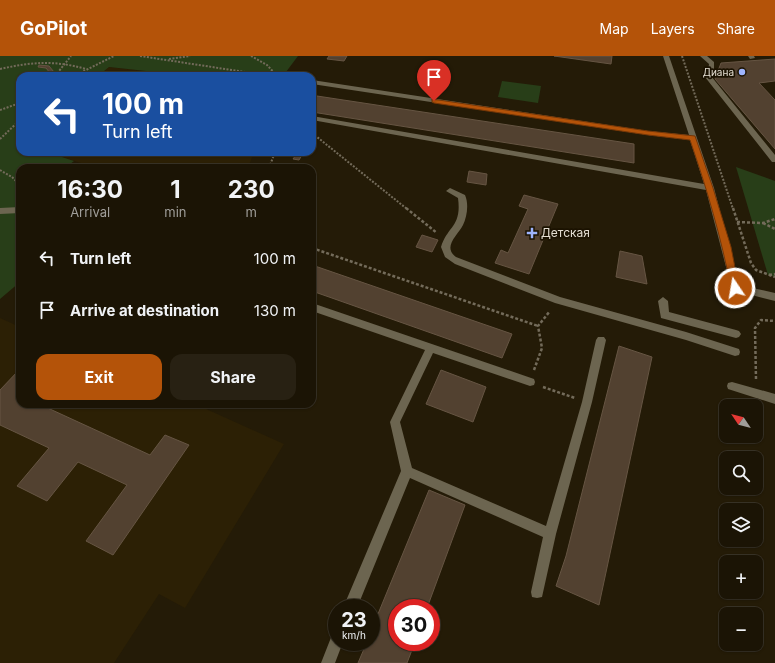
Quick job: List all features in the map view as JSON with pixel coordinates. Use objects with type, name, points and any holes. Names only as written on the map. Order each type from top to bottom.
[{"type":"street","points":[[666,56],[710,188],[727,247],[735,288],[775,297]]},
{"type":"street","points":[[703,56],[712,63],[710,72],[707,76],[775,160]]},
{"type":"street","points":[[316,83],[648,133],[693,138]]},
{"type":"street","points":[[316,119],[710,188]]},
{"type":"street","points":[[450,191],[462,197],[464,206],[459,226],[447,241],[445,249],[448,255],[458,262],[558,300],[686,336],[734,352]]},
{"type":"street","points":[[0,211],[16,210]]},
{"type":"street","points":[[663,301],[664,315],[736,334]]},
{"type":"street","points":[[316,307],[430,349],[530,382]]},
{"type":"street","points":[[537,592],[550,534],[587,402],[601,340]]},
{"type":"street","points":[[354,599],[407,470],[395,422],[430,349]]},
{"type":"street","points":[[732,386],[775,399]]},
{"type":"street","points":[[407,470],[550,534]]},
{"type":"street","points":[[328,663],[333,651]]},
{"type":"path","points":[[66,56],[67,62]]},
{"type":"path","points":[[58,72],[72,56]]},
{"type":"path","points":[[81,72],[114,56]]},
{"type":"path","points":[[140,56],[244,72]]},
{"type":"path","points":[[164,60],[190,56]]},
{"type":"path","points":[[251,56],[267,65],[273,72]]},
{"type":"path","points":[[682,56],[751,263],[756,270],[775,277]]},
{"type":"path","points":[[0,69],[40,61],[67,62],[86,69]]},
{"type":"path","points":[[0,110],[16,104]]},
{"type":"path","points":[[0,139],[16,124]]},
{"type":"path","points":[[316,136],[447,241]]},
{"type":"path","points":[[0,170],[16,181]]},
{"type":"path","points":[[738,222],[763,223],[775,219]]},
{"type":"path","points":[[763,223],[775,229]]},
{"type":"path","points":[[316,249],[538,326]]},
{"type":"path","points":[[768,275],[775,274]]},
{"type":"path","points":[[558,300],[538,326],[542,348],[530,382],[587,402]]},
{"type":"path","points":[[756,393],[755,328],[761,320],[775,321]]},
{"type":"shaded area","points":[[109,67],[155,72],[103,72]]},
{"type":"shaded area","points":[[59,156],[252,156],[250,164],[84,164]]},
{"type":"shaded area","points":[[0,318],[16,325],[16,408],[204,408],[284,444],[185,608],[159,594],[114,663],[0,663]]},
{"type":"green space","points":[[0,56],[298,56],[286,72],[155,72],[109,67],[103,72],[16,72],[16,156],[59,156],[74,161],[70,164],[16,164],[16,285],[0,299]]},
{"type":"green space","points":[[502,81],[541,86],[538,103],[498,97]]},
{"type":"green space","points":[[736,167],[775,181],[775,277],[768,275]]},
{"type":"building","points":[[329,56],[347,56],[344,61],[327,59]]},
{"type":"building","points":[[554,56],[612,56],[611,64]]},
{"type":"building","points":[[775,59],[775,81],[759,83],[775,100],[775,149],[715,79],[721,63]]},
{"type":"building","points":[[39,65],[49,66],[54,72],[49,72],[46,68],[38,67]]},
{"type":"building","points":[[317,96],[634,144],[634,163],[316,113]]},
{"type":"building","points":[[295,156],[302,156],[299,160],[293,159]]},
{"type":"building","points":[[469,171],[487,174],[486,185],[467,182]]},
{"type":"building","points":[[524,195],[558,204],[529,274],[495,263],[501,250],[508,253],[528,209],[519,206]]},
{"type":"building","points":[[422,235],[438,240],[432,252],[416,247]]},
{"type":"building","points":[[620,251],[642,256],[647,284],[616,277]]},
{"type":"building","points":[[316,266],[512,334],[502,358],[316,292]]},
{"type":"building","points":[[619,346],[652,357],[599,605],[556,586],[566,556]]},
{"type":"building","points":[[441,370],[486,387],[473,422],[426,404]]},
{"type":"building","points":[[16,373],[16,408],[48,408],[150,455],[165,435],[189,445],[113,555],[86,541],[127,485],[78,462],[47,501],[17,486],[49,448],[0,425],[0,390]]},
{"type":"building","points":[[429,490],[465,505],[430,599],[388,599],[388,651],[412,651],[407,663],[358,663],[363,651],[380,651],[380,609]]},
{"type":"place","name":"Диана","points":[[742,72]]},
{"type":"place","name":"Детская","points":[[532,233]]},
{"type":"route","points":[[434,101],[648,133],[693,138],[710,188],[727,247],[735,288]]}]
